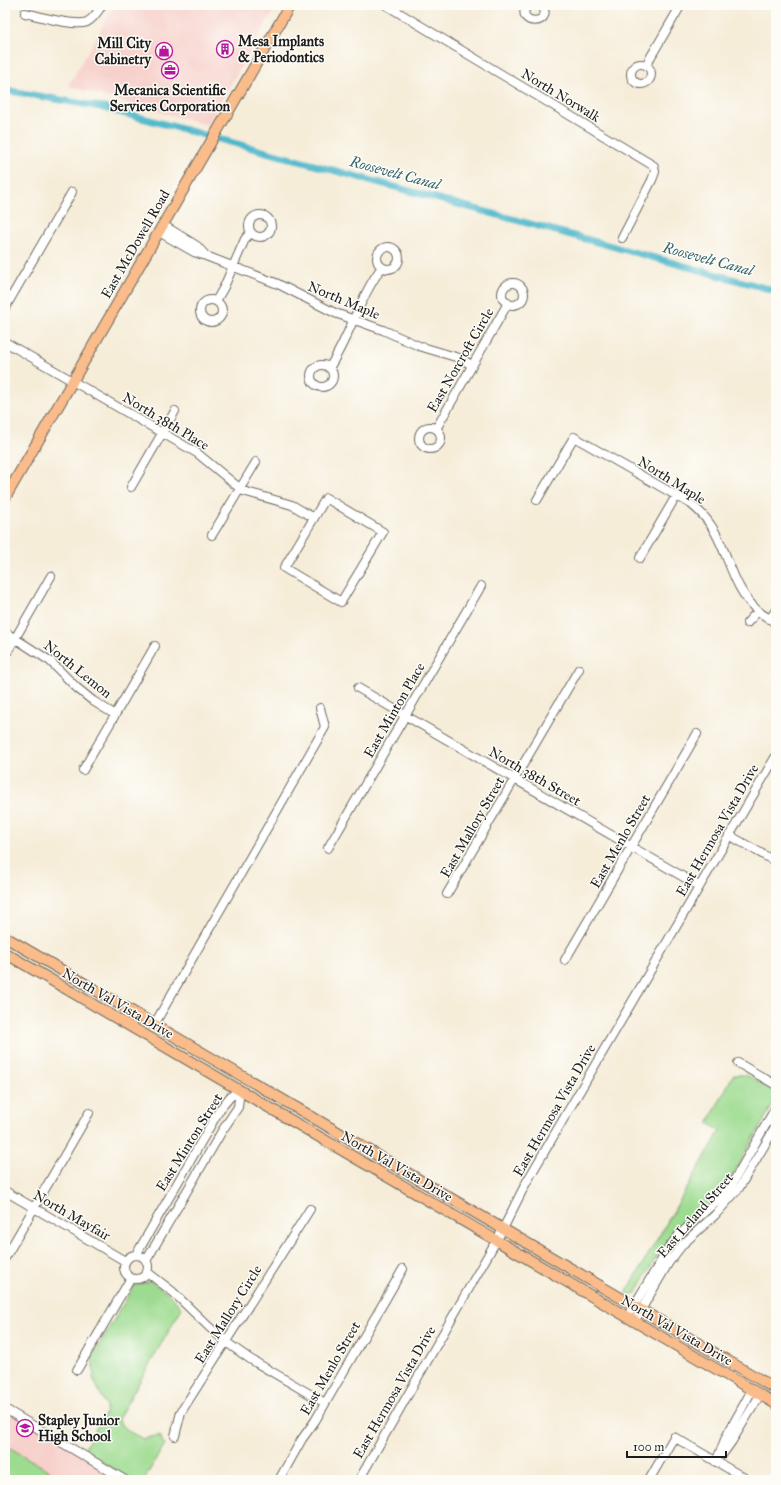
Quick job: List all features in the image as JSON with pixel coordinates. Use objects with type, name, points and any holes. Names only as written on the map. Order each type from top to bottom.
[{"type":"main road","name":"East McDowell Road","points":[[5,498],[290,5]]},
{"type":"main road","name":"North Val Vista Drive","points":[[5,936],[154,1025],[776,1389]]},
{"type":"main road","points":[[20,962],[27,950]]},
{"type":"main road","name":"North Val Vista Drive","points":[[5,953],[776,1404]]},
{"type":"main road","points":[[129,1026],[136,1014]]},
{"type":"main road","points":[[148,1036],[154,1025]]},
{"type":"main road","points":[[223,1080],[230,1069]]},
{"type":"main road","points":[[240,1090],[246,1079]]},
{"type":"main road","points":[[274,1110],[280,1099]]},
{"type":"main road","points":[[304,1128],[310,1116]]},
{"type":"main road","points":[[319,1137],[326,1125]]},
{"type":"street","points":[[25,13],[71,23],[88,22],[102,5]]},
{"type":"street","name":"North Norwalk","points":[[386,5],[654,166],[655,172],[652,180],[622,238]]},
{"type":"street","points":[[527,5],[525,15],[529,20],[536,22],[544,16],[544,9],[542,5]]},
{"type":"street","points":[[646,65],[681,5]]},
{"type":"street","points":[[5,308],[72,192]]},
{"type":"street","name":"North Maple","points":[[161,228],[194,252],[278,284],[320,306],[354,320],[419,346],[459,358],[472,365]]},
{"type":"street","points":[[216,302],[245,239],[251,232]]},
{"type":"street","points":[[329,368],[341,349],[367,292],[382,267]]},
{"type":"street","name":"East Norcroft Circle","points":[[436,429],[508,303]]},
{"type":"street","name":"North 38th Place","points":[[5,342],[196,453],[243,491],[292,505],[314,518]]},
{"type":"street","points":[[131,487],[175,411]]},
{"type":"street","name":"North Maple","points":[[537,500],[574,437],[691,504],[701,512],[716,533],[734,578],[744,595],[758,611],[773,621]]},
{"type":"street","points":[[212,535],[256,462]]},
{"type":"street","points":[[640,558],[676,496]]},
{"type":"street","points":[[326,498],[383,532],[341,602],[284,568],[314,518],[326,498]]},
{"type":"street","points":[[5,656],[51,576]]},
{"type":"street","name":"East Minton Place","points":[[328,848],[481,586]]},
{"type":"street","points":[[773,621],[776,610]]},
{"type":"street","points":[[747,623],[758,611]]},
{"type":"street","name":"North Lemon","points":[[5,632],[50,661],[88,697],[114,714]]},
{"type":"street","points":[[83,770],[114,714],[155,646]]},
{"type":"street","name":"East Mallory Street","points":[[447,894],[579,669]]},
{"type":"street","name":"North 38th Street","points":[[358,688],[699,886]]},
{"type":"street","name":"North Val Vista Drive","points":[[154,1025],[325,727],[320,708]]},
{"type":"street","name":"East Menlo Street","points":[[565,960],[697,734]]},
{"type":"street","name":"East Hermosa Vista Drive","points":[[359,1480],[503,1229],[526,1183],[776,756]]},
{"type":"street","points":[[730,835],[776,862]]},
{"type":"street","points":[[738,1063],[776,1085]]},
{"type":"street","name":"East Minton Street","points":[[136,1255],[220,1109],[230,1097],[240,1090]]},
{"type":"street","name":"East Minton Street","points":[[146,1261],[222,1131],[238,1107],[240,1090]]},
{"type":"street","name":"East Leland Street","points":[[631,1319],[670,1246],[679,1235],[721,1197],[732,1184],[776,1107]]},
{"type":"street","points":[[5,1258],[89,1112]]},
{"type":"street","name":"East Leland Street","points":[[637,1308],[683,1244],[715,1215],[739,1188],[776,1126]]},
{"type":"street","name":"North Mayfair","points":[[5,1191],[125,1261]]},
{"type":"street","name":"East Mallory Circle","points":[[175,1436],[181,1412],[310,1209]]},
{"type":"street","points":[[136,1255],[142,1257],[146,1261],[148,1267],[147,1272],[138,1279],[127,1276],[124,1269],[125,1261],[131,1256],[136,1255]]},
{"type":"street","name":"East Menlo Street","points":[[279,1480],[403,1268]]},
{"type":"street","points":[[147,1272],[173,1292],[226,1342],[250,1359],[325,1403]]},
{"type":"street","points":[[77,1370],[131,1278]]},
{"type":"street","points":[[716,1462],[726,1437],[743,1415],[756,1392]]},
{"type":"street","points":[[5,1409],[125,1480]]},
{"type":"street","points":[[649,1480],[674,1437],[748,1480]]},
{"type":"shaded area","points":[[115,5],[277,5],[207,125],[68,86]]},
{"type":"shaded area","name":"Stapley Junior High School","points":[[5,1405],[132,1480],[5,1480]]},
{"type":"green space","points":[[733,1075],[747,1075],[776,1093],[776,1099],[731,1178],[719,1193],[672,1237],[660,1251],[636,1293],[631,1296],[626,1293],[720,1131],[708,1123]]},
{"type":"green space","points":[[150,1281],[169,1294],[182,1308],[119,1417],[121,1425],[131,1433],[143,1439],[160,1435],[160,1439],[165,1444],[144,1480],[132,1480],[83,1451],[106,1411],[106,1406],[93,1378],[92,1357],[134,1286]]},
{"type":"green space","points":[[5,1445],[65,1480],[5,1480]]},
{"type":"waterway","name":"Roosevelt Canal","points":[[5,90],[100,107],[776,291]]},
{"type":"place","name":"Mesa Implants & Periodontics","points":[[225,49]]},
{"type":"place","name":"Mill City Cabinetry","points":[[164,51]]},
{"type":"place","name":"Mecanica Scientific Services Corporation","points":[[170,70]]},
{"type":"place","name":"Stapley Junior High School","points":[[25,1428]]}]
